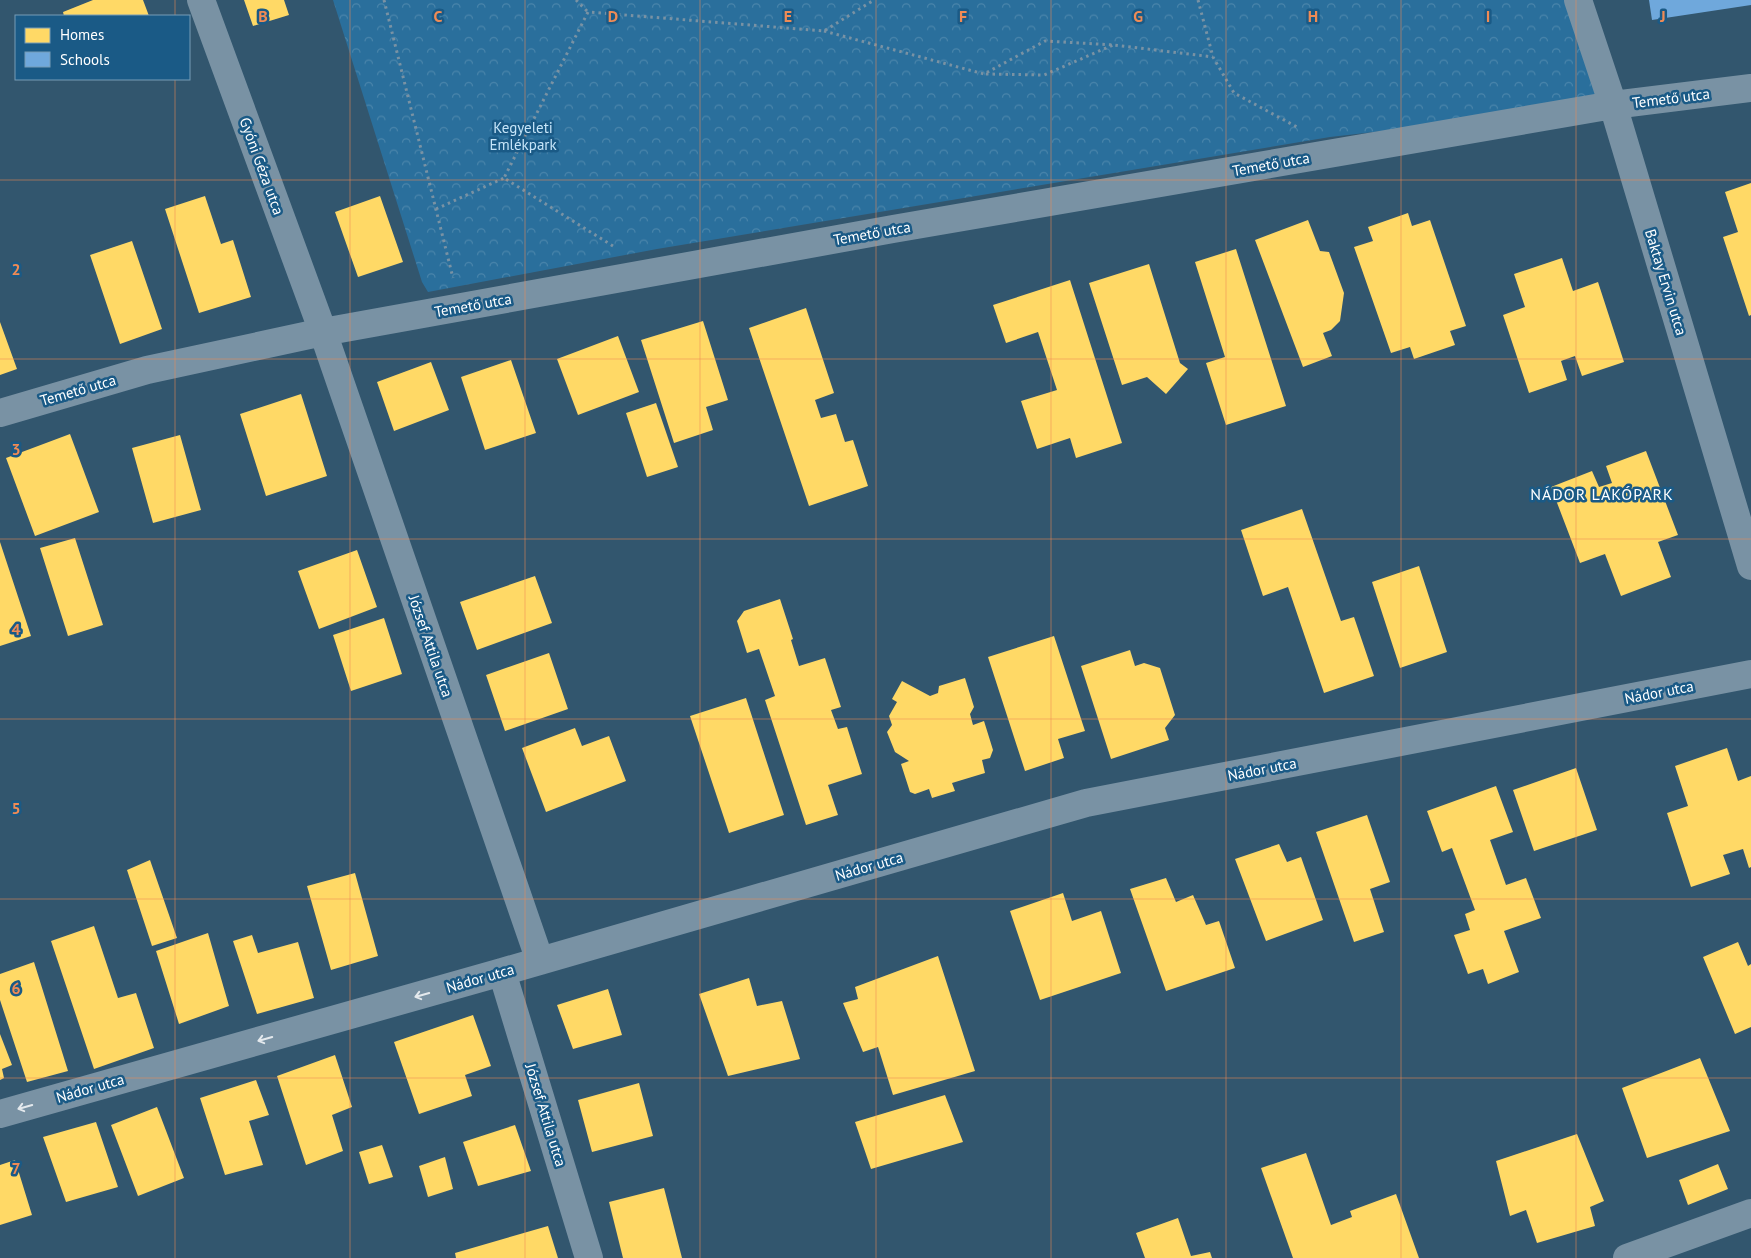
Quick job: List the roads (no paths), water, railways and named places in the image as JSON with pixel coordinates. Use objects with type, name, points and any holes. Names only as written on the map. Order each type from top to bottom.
[{"type":"street","name":"Gyóni Géza utca","points":[[201,0],[323,332]]},
{"type":"street","name":"Baktay Ervin utca","points":[[1578,0],[1613,105],[1751,566]]},
{"type":"street","name":"Temető utca","points":[[0,413],[147,370],[323,332],[903,228],[1613,105],[1751,88]]},
{"type":"street","name":"József Attila utca","points":[[323,332],[540,961]]},
{"type":"street","name":"Nádor utca","points":[[0,1114],[502,972],[1086,803],[1751,674]]},
{"type":"street","name":"József Attila utca","points":[[502,972],[589,1258]]},
{"type":"street","points":[[1627,1258],[1751,1214]]},
{"type":"district","name":"NÁDOR LAKÓPARK","points":[[1602,494]]},
{"type":"park label","name":"Kegyeleti Emlékpark","points":[[523,136]]}]
